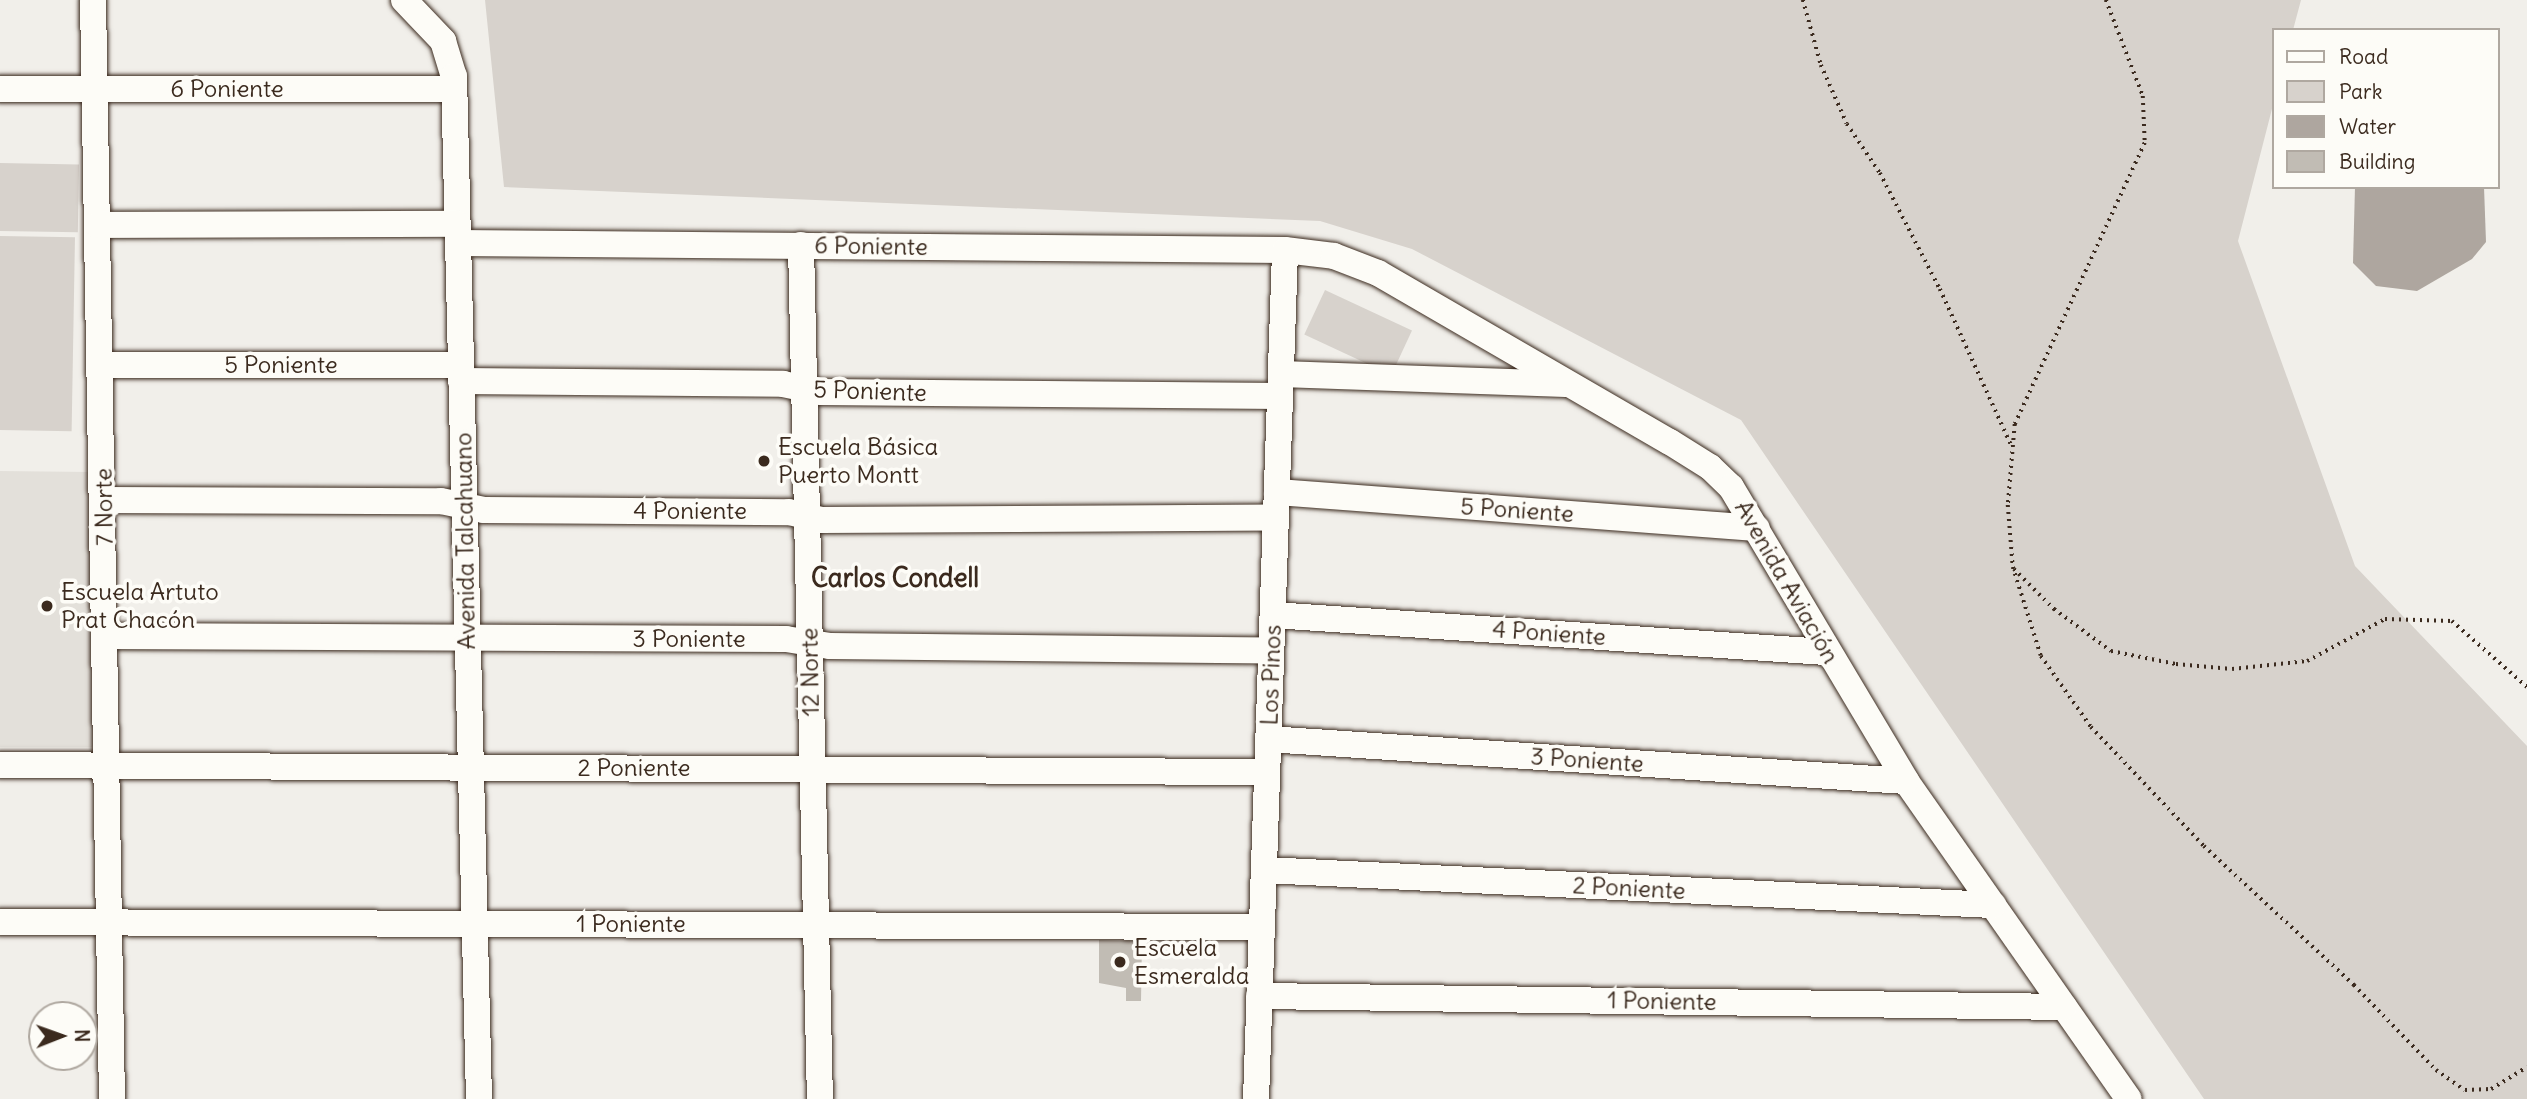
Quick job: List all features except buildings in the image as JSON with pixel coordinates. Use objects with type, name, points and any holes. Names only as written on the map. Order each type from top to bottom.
[{"type":"street","name":"7 Norte","points":[[93,0],[109,765],[112,1099]]},
{"type":"street","name":"Avenida Talcahuano","points":[[404,0],[443,41],[452,64],[454,89],[479,1099]]},
{"type":"street","name":"6 Poniente","points":[[0,89],[454,89]]},
{"type":"street","name":"6 Poniente","points":[[98,225],[801,245],[1285,250]]},
{"type":"street","name":"12 Norte","points":[[801,245],[820,1099]]},
{"type":"street","name":"Avenida Aviación","points":[[1285,250],[1334,256],[1378,273],[1710,467],[1731,487],[1757,527],[1826,652],[1906,780],[2129,1099]]},
{"type":"street","name":"Los Pinos","points":[[1256,1099],[1285,250]]},
{"type":"street","name":"5 Poniente","points":[[101,365],[783,384],[820,392],[1281,385]]},
{"type":"street","points":[[1281,385],[1569,384]]},
{"type":"street","name":"5 Poniente","points":[[1277,492],[1757,527]]},
{"type":"street","name":"4 Poniente","points":[[103,500],[441,501],[484,510],[789,512],[806,516],[1276,518]]},
{"type":"street","name":"4 Poniente","points":[[1273,615],[1826,652]]},
{"type":"street","name":"3 Poniente","points":[[106,636],[467,638],[1271,650]]},
{"type":"street","name":"3 Poniente","points":[[1268,740],[1906,780]]},
{"type":"street","name":"2 Poniente","points":[[0,765],[1267,772]]},
{"type":"street","name":"2 Poniente","points":[[1264,870],[1993,905]]},
{"type":"street","name":"1 Poniente","points":[[0,922],[1262,927]]},
{"type":"street","name":"1 Poniente","points":[[1259,996],[2064,1007]]},
{"type":"path","points":[[1803,0],[1821,65],[1847,124],[1880,173],[1940,289],[2013,449]]},
{"type":"path","points":[[2106,0],[2143,96],[2145,143],[2060,335],[2034,380],[2015,424],[2008,505],[2013,567],[2040,656],[2091,727],[2204,846],[2354,985],[2436,1070],[2465,1090],[2491,1089],[2527,1067]]},
{"type":"path","points":[[2013,567],[2054,609],[2111,651],[2232,669],[2307,661],[2385,619],[2452,621],[2527,687]]},
{"type":"shaded area","name":"Escuela Artuto Prat Chacón","points":[[0,471],[90,472],[97,740],[92,747],[0,747]]},
{"type":"green space","points":[[485,0],[2301,0],[2294,28],[2272,28],[2272,109],[2238,241],[2355,566],[2527,746],[2527,1099],[2204,1099],[1741,420],[1412,249],[1320,221],[504,187]]},
{"type":"green space","points":[[0,163],[79,164],[78,232],[0,231]]},
{"type":"green space","points":[[0,236],[75,237],[72,431],[0,430]]},
{"type":"green space","points":[[1325,290],[1412,331],[1391,375],[1304,334]]},
{"type":"water","points":[[2355,189],[2484,189],[2486,242],[2472,259],[2417,291],[2376,286],[2353,263]]},
{"type":"place","name":"Escuela Básica Puerto Montt","points":[[764,461]]},
{"type":"place","name":"Escuela Artuto Prat Chacón","points":[[47,606]]},
{"type":"place","name":"Escuela Esmeralda","points":[[1120,962]]},
{"type":"district","name":"Carlos Condell","points":[[895,578]]}]
